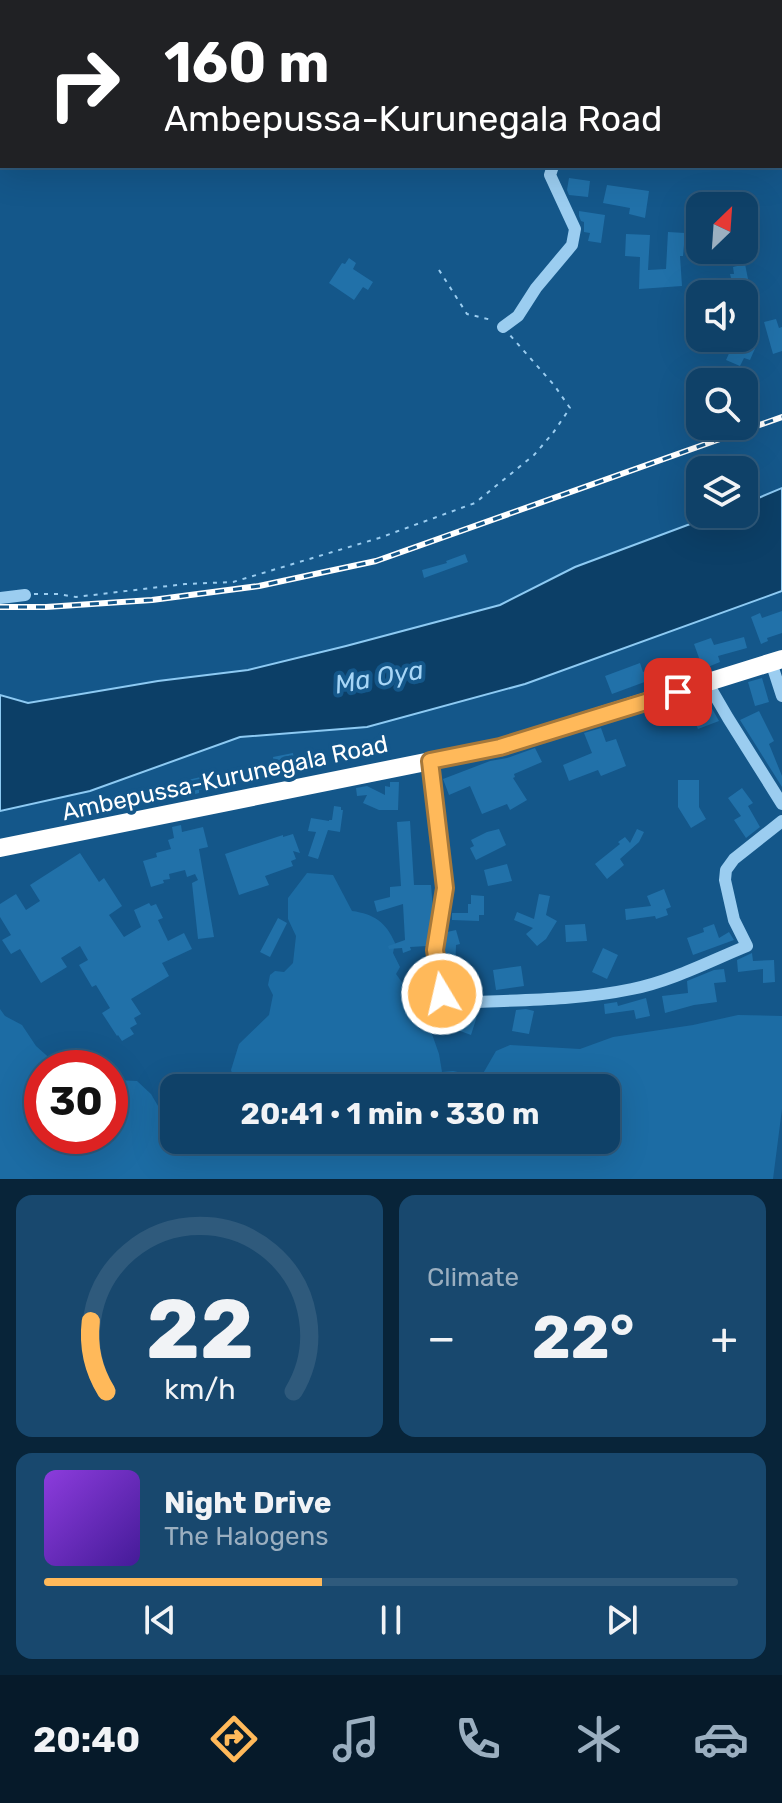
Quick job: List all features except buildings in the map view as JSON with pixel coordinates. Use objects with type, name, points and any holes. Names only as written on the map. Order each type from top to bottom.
[{"type":"highway","name":"Ambepussa-Kurunegala Road","points":[[0,848],[500,747],[776,660]]},
{"type":"street","points":[[503,327],[518,316],[536,288],[572,245],[575,229],[550,175],[552,168]]},
{"type":"street","points":[[0,598],[25,595]]},
{"type":"street","points":[[776,660],[782,696]]},
{"type":"street","points":[[707,682],[782,804]]},
{"type":"street","points":[[430,761],[445,888],[435,950],[445,1016]]},
{"type":"street","points":[[472,1002],[563,998],[631,990],[660,982],[747,946],[734,920],[725,880],[726,870],[734,859],[782,821]]},
{"type":"path","points":[[25,595],[76,597],[185,584],[233,582],[379,538],[475,503],[534,455],[570,408],[554,385],[498,322],[467,314],[439,270]]},
{"type":"shaded area","points":[[307,873],[333,875],[352,911],[367,914],[383,924],[395,943],[393,953],[400,967],[396,974],[425,1014],[442,1072],[467,1074],[232,1074],[239,1044],[269,1015],[273,995],[268,985],[270,975],[275,971],[284,972],[293,963],[296,936],[288,919],[288,898]]},
{"type":"shaded area","points":[[0,1009],[5,1016],[22,1025],[40,1050],[24,1050],[24,1154],[128,1154],[128,1081],[137,1081],[151,1094],[160,1109],[160,1154],[620,1154],[620,1074],[483,1074],[496,1051],[510,1045],[580,1049],[613,1037],[738,1015],[782,1016],[782,1109],[773,1179],[0,1179]]},
{"type":"water","name":"Ma Oya","points":[[782,488],[782,591],[525,684],[367,727],[240,737],[90,791],[0,811],[0,695],[28,703],[158,681],[248,670],[346,646],[500,605],[575,567],[686,526],[686,528],[758,528],[758,498]]},
{"type":"railway","points":[[0,607],[152,600],[259,586],[376,561],[782,417]]},
{"type":"route","points":[[442,994],[435,950],[445,888],[430,761],[500,747],[678,692]]}]
